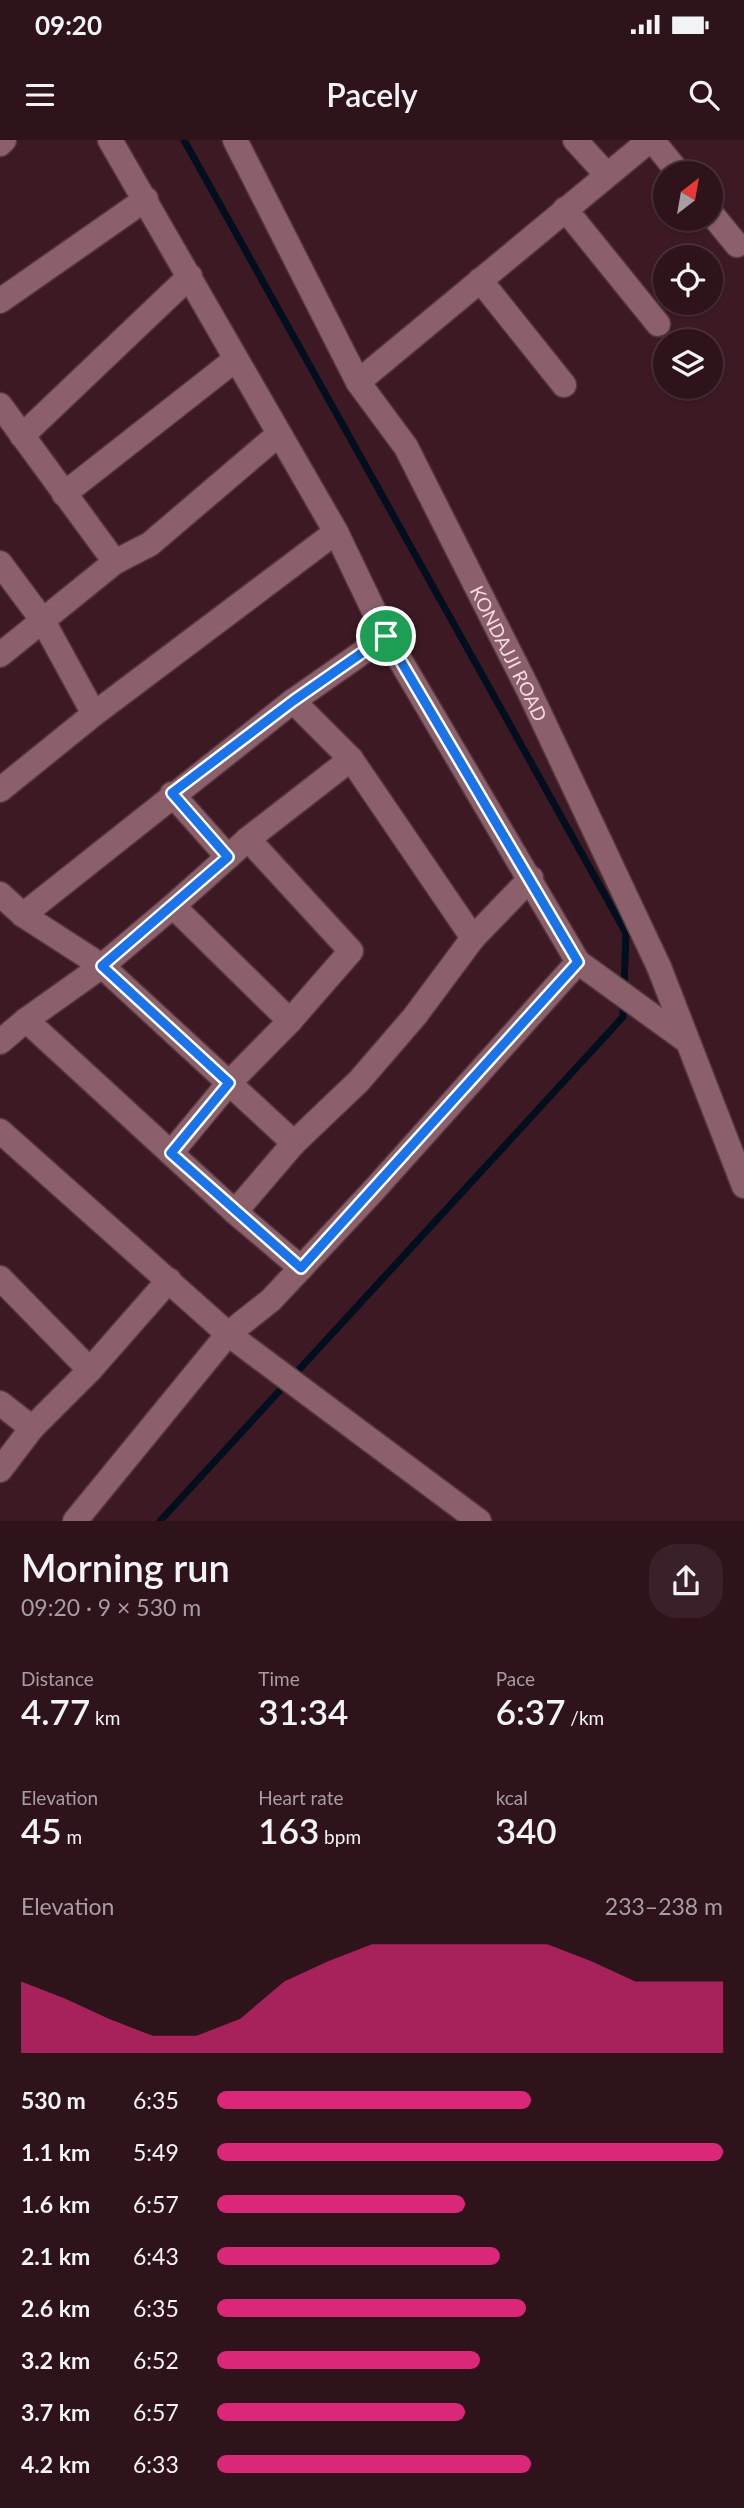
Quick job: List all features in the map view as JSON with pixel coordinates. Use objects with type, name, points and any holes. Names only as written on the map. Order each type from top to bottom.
[{"type":"street","points":[[0,144],[5,140]]},
{"type":"street","points":[[110,140],[336,532],[386,636],[531,878],[578,962],[688,1041]]},
{"type":"street","name":"KONDAJJI ROAD","points":[[235,140],[358,382],[406,447],[528,690],[659,967],[741,1171]]},
{"type":"street","points":[[575,140],[607,174]]},
{"type":"street","points":[[358,382],[651,140],[669,161]]},
{"type":"street","points":[[0,301],[146,199]]},
{"type":"street","points":[[565,209],[659,324]]},
{"type":"street","points":[[723,228],[737,245]]},
{"type":"street","points":[[22,436],[190,276]]},
{"type":"street","points":[[480,280],[564,384]]},
{"type":"street","points":[[64,494],[236,359]]},
{"type":"street","points":[[0,405],[115,562]]},
{"type":"street","points":[[0,655],[115,562],[150,544],[279,434]]},
{"type":"street","points":[[0,790],[94,714],[336,532]]},
{"type":"street","points":[[0,563],[43,621],[94,714]]},
{"type":"street","points":[[23,915],[172,793],[293,701],[386,636]]},
{"type":"street","points":[[293,701],[351,759],[473,938]]},
{"type":"street","points":[[0,1042],[26,1020],[102,966],[248,839],[351,759]]},
{"type":"street","points":[[172,793],[228,857]]},
{"type":"street","points":[[171,1153],[229,1083],[290,1021],[351,951],[248,839]]},
{"type":"street","points":[[234,1212],[294,1143],[359,1081],[415,1016],[473,938],[531,878]]},
{"type":"street","points":[[0,894],[23,915],[102,966],[294,1143]]},
{"type":"street","points":[[173,906],[290,1021]]},
{"type":"street","points":[[75,1521],[228,1334],[271,1300],[578,962]]},
{"type":"street","points":[[26,1020],[234,1212],[301,1268]]},
{"type":"street","points":[[0,1131],[228,1334],[479,1521]]},
{"type":"street","points":[[0,1278],[90,1370]]},
{"type":"street","points":[[0,1470],[32,1428],[90,1370],[169,1280]]},
{"type":"street","points":[[0,1404],[32,1428]]},
{"type":"waterway","points":[[184,140],[626,933],[624,987]]},
{"type":"waterway","points":[[160,1521],[623,1017],[623,1003]]},
{"type":"route","points":[[386,636],[531,878],[578,962],[373,1192],[301,1268],[234,1212],[171,1153],[229,1083],[102,966],[228,857],[172,793],[293,701],[386,636]]}]
